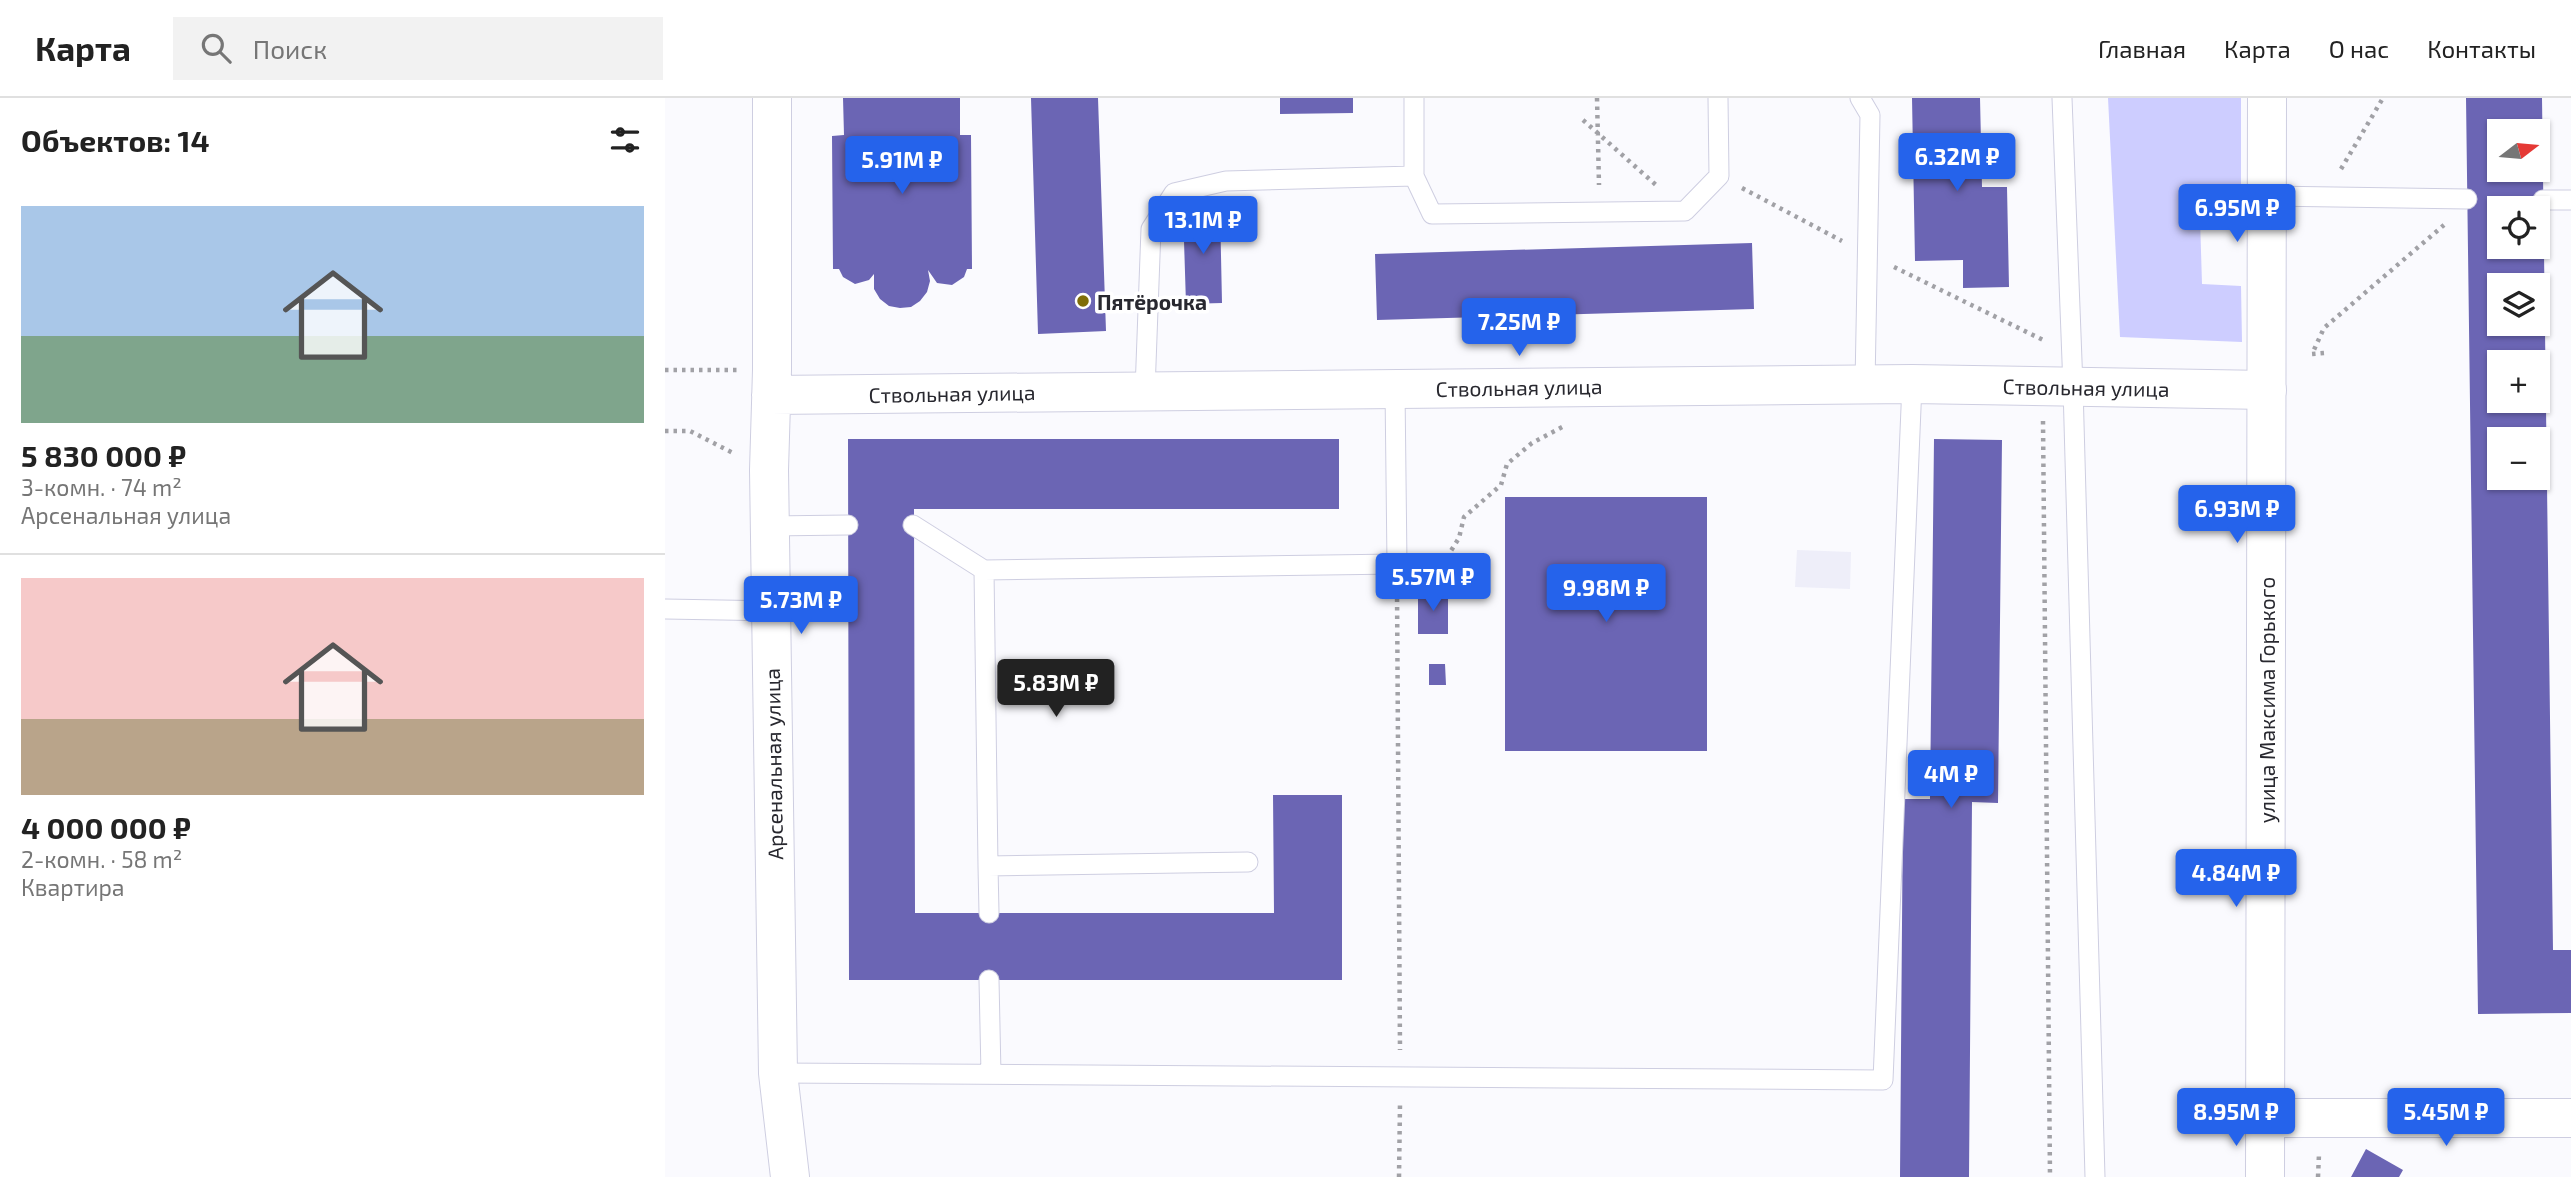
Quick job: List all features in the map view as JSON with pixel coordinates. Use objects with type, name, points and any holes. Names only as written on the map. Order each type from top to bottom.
[{"type":"street","name":"Арсенальная улица","points":[[772,98],[769,470],[778,1073],[790,1177]]},
{"type":"street","name":"улица Максима Горького","points":[[2265,1177],[2267,98]]},
{"type":"street","name":"Ствольная улица","points":[[771,382],[1145,391],[1865,384],[2267,390]]},
{"type":"street","points":[[2266,1118],[2571,1118]]},
{"type":"lane","points":[[1414,98],[1414,176],[1432,214],[1685,211],[1719,176],[1718,98]]},
{"type":"lane","points":[[1860,98],[1870,115],[1865,384]]},
{"type":"lane","points":[[2062,98],[2058,387],[2095,1177]]},
{"type":"lane","points":[[1145,391],[1151,229],[1174,193],[1226,181],[1414,176]]},
{"type":"lane","points":[[2267,197],[2467,199]]},
{"type":"lane","points":[[2550,200],[2571,200]]},
{"type":"lane","points":[[778,1073],[1883,1080],[1912,384]]},
{"type":"lane","points":[[913,525],[984,570],[1397,564],[1395,389]]},
{"type":"lane","points":[[770,526],[848,525]]},
{"type":"lane","points":[[984,570],[989,913]]},
{"type":"lane","points":[[665,609],[771,611]]},
{"type":"lane","points":[[988,866],[1248,862]]},
{"type":"lane","points":[[989,980],[991,1074]]},
{"type":"path","points":[[1597,98],[1599,212]]},
{"type":"path","points":[[2324,197],[2383,98]]},
{"type":"path","points":[[1583,120],[1685,211]]},
{"type":"path","points":[[2324,353],[2312,354],[2324,328],[2438,231],[2467,199]]},
{"type":"path","points":[[2042,340],[2058,387],[2050,1177]]},
{"type":"path","points":[[665,370],[771,382]]},
{"type":"path","points":[[1430,561],[1447,557],[1459,538],[1464,517],[1501,485],[1507,464],[1532,443],[1578,419],[1595,387]]},
{"type":"path","points":[[665,431],[690,431],[769,470]]},
{"type":"path","points":[[1397,564],[1399,1177]]},
{"type":"shaded area","points":[[2108,98],[2241,98],[2241,217],[2200,218],[2202,284],[2241,286],[2242,342],[2120,337]]},
{"type":"shaded area","points":[[1797,550],[1851,552],[1850,589],[1795,587]]},
{"type":"building","points":[[843,98],[960,98],[960,135],[971,135],[972,269],[967,269],[964,277],[952,285],[937,283],[928,270],[930,281],[927,292],[911,307],[889,306],[880,299],[874,289],[874,274],[869,280],[855,284],[843,277],[839,269],[833,269],[832,136],[844,135]]},
{"type":"building","points":[[1031,98],[1098,98],[1106,331],[1038,334]]},
{"type":"building","points":[[1280,98],[1353,98],[1353,113],[1280,114]]},
{"type":"building","points":[[1912,98],[1980,98],[1982,187],[2007,187],[2009,287],[1963,288],[1963,260],[1915,261]]},
{"type":"building","points":[[2466,98],[2542,98],[2542,119],[2487,119],[2487,182],[2543,182],[2543,196],[2487,196],[2487,259],[2544,259],[2544,273],[2487,273],[2487,336],[2545,336],[2545,350],[2487,350],[2487,413],[2546,413],[2546,427],[2487,427],[2487,490],[2547,490],[2553,950],[2571,950],[2571,1013],[2478,1014]]},
{"type":"building","points":[[1220,208],[1222,303],[1186,304],[1183,209]]},
{"type":"building","points":[[1752,243],[1754,309],[1377,320],[1375,254]]},
{"type":"building","points":[[848,439],[1339,439],[1339,509],[914,509],[915,913],[1274,913],[1273,795],[1342,795],[1342,980],[849,980]]},
{"type":"building","points":[[1934,439],[2002,440],[1998,803],[1972,802],[1969,1177],[1900,1177],[1903,799],[1930,799]]},
{"type":"building","points":[[1505,497],[1707,497],[1707,751],[1505,751]]},
{"type":"building","points":[[1418,592],[1448,592],[1448,634],[1418,634]]},
{"type":"building","points":[[1429,664],[1445,664],[1446,685],[1429,685]]},
{"type":"building","points":[[2366,1149],[2403,1170],[2399,1177],[2351,1177]]},
{"type":"place","name":"Пятёрочка","points":[[1083,301]]}]
